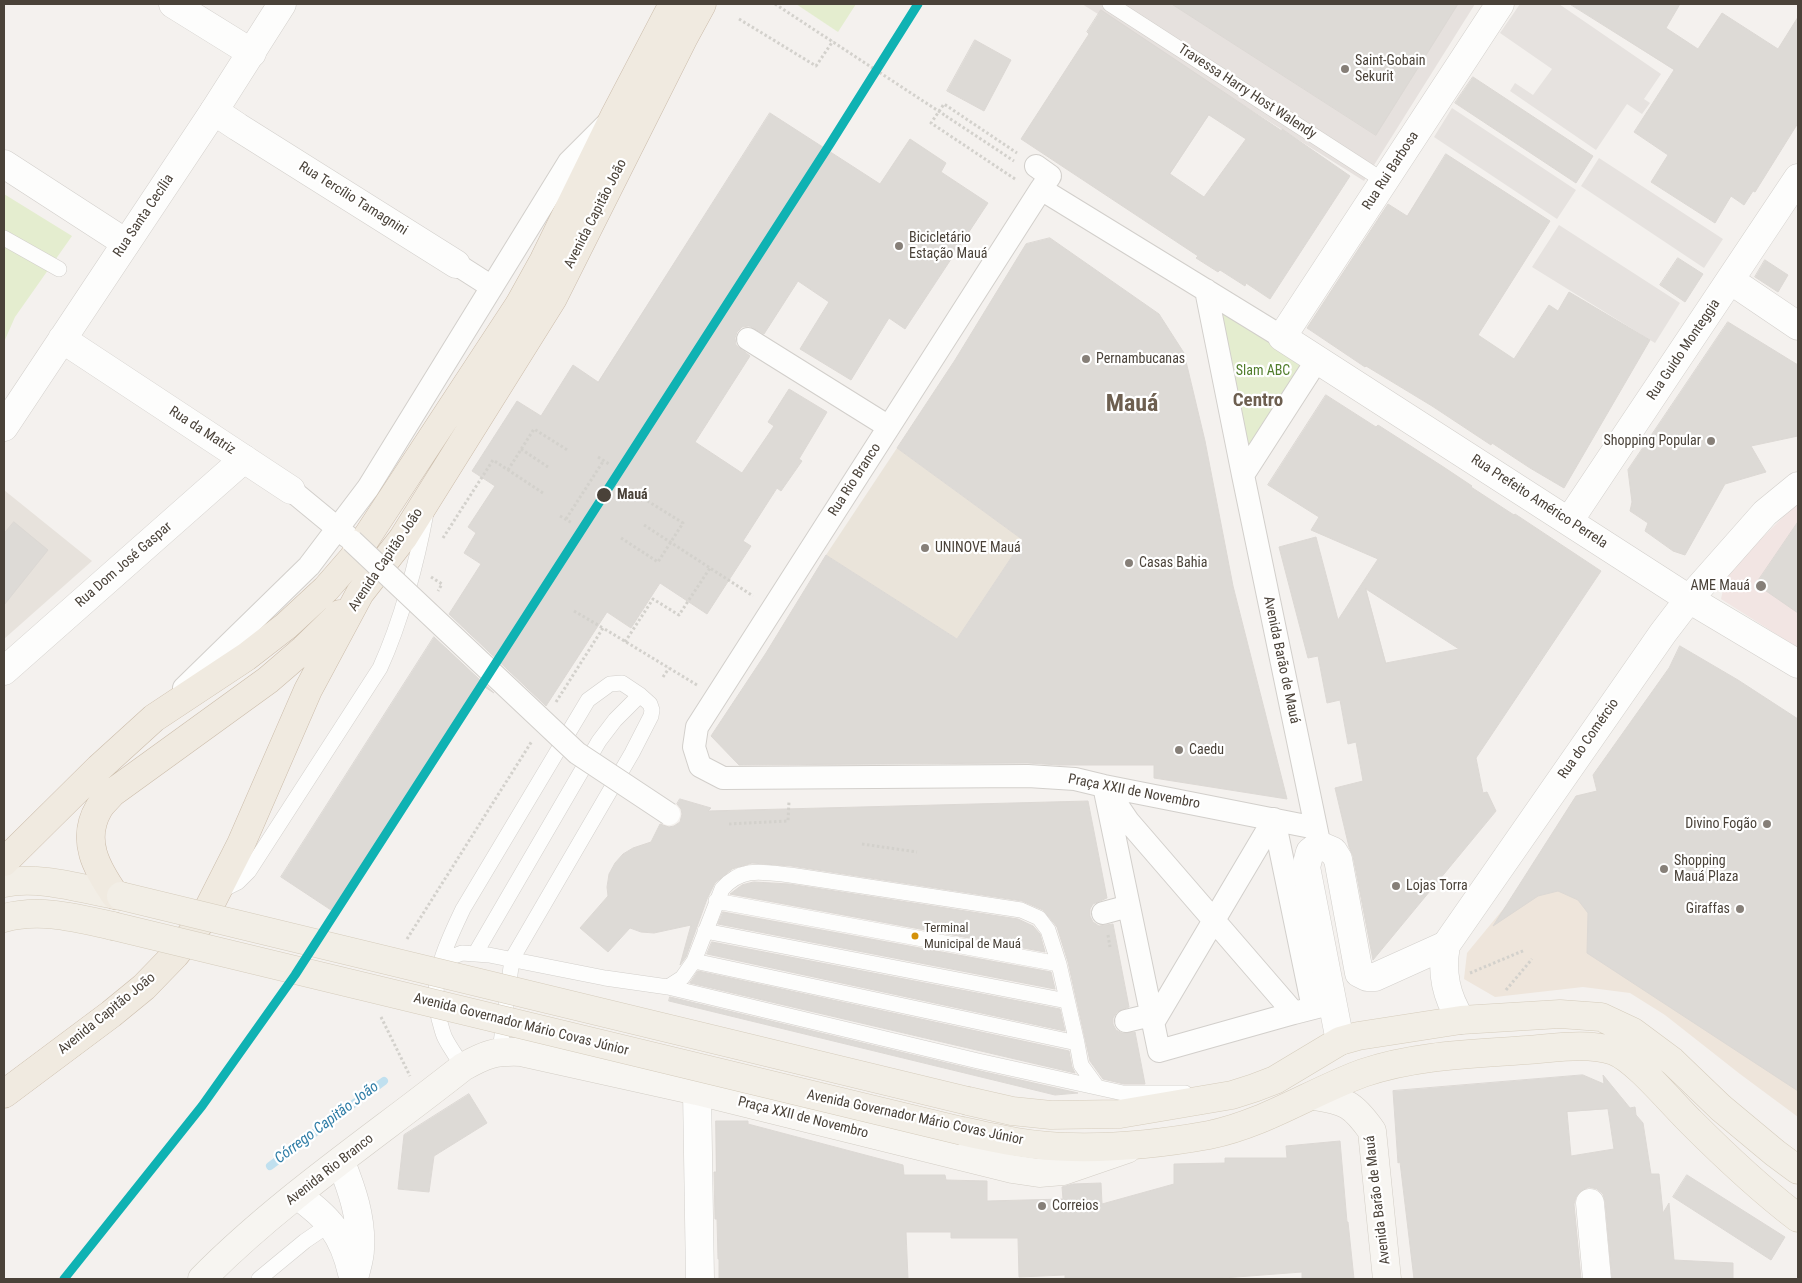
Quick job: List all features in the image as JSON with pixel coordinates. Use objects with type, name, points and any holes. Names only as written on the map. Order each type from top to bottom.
[{"type":"highway","name":"Avenida Capitão João","points":[[4,862],[99,768],[154,718],[246,657],[286,626],[326,588],[353,558],[519,305],[544,260],[615,115],[673,4]]},
{"type":"highway","name":"Avenida Capitão João","points":[[4,1094],[144,987],[181,947],[203,919],[240,844],[308,690],[360,593],[403,538],[553,298],[702,4]]},
{"type":"highway","points":[[118,896],[100,874],[92,854],[92,829],[99,809],[112,794],[268,680],[304,649],[360,593]]},
{"type":"main road","name":"Avenida Governador Mário Covas Júnior","points":[[4,883],[28,880],[118,896],[968,1101],[1012,1111],[1051,1116],[1120,1114],[1232,1095],[1275,1080],[1340,1041],[1386,1031],[1461,1020],[1560,1014],[1601,1017],[1633,1032],[1672,1061],[1721,1108],[1798,1170]]},
{"type":"main road","name":"Avenida Governador Mário Covas Júnior","points":[[4,918],[20,914],[38,913],[60,915],[112,926],[962,1131],[1008,1141],[1071,1147],[1143,1144],[1210,1134],[1245,1125],[1365,1072],[1413,1061],[1457,1055],[1592,1046],[1616,1052],[1632,1062],[1692,1124],[1763,1190],[1798,1218]]},
{"type":"main road","name":"Praça XXII de Novembro","points":[[463,1067],[482,1056],[500,1051],[521,1052],[697,1091],[988,1164],[1039,1173],[1063,1171],[1143,1144]]},
{"type":"main road","name":"Avenida Rio Branco","points":[[202,1279],[221,1260],[297,1195],[463,1067]]},
{"type":"main road","name":"Avenida Barão de Mauá","points":[[1314,1096],[1337,1099],[1351,1106],[1372,1131],[1387,1279]]},
{"type":"street","points":[[173,4],[252,52]]},
{"type":"street","name":"Rua Santa Cecília","points":[[4,428],[214,111],[282,4]]},
{"type":"street","name":"Rua Rui Barbosa","points":[[1282,338],[1500,4]]},
{"type":"street","name":"Rua Tercílio Tamagnini","points":[[214,111],[492,287]]},
{"type":"street","points":[[154,718],[309,566],[345,535],[368,488],[570,162],[615,115]]},
{"type":"street","points":[[4,164],[126,243]]},
{"type":"street","points":[[1026,164],[1050,176],[1041,189],[1282,338]]},
{"type":"street","name":"Rua Guido Monteggia","points":[[1569,521],[1798,178]]},
{"type":"street","name":"Rua Rio Branco","points":[[711,772],[700,766],[696,757],[694,747],[697,728],[1041,189]]},
{"type":"street","points":[[1730,280],[1798,326]]},
{"type":"street","name":"Avenida Barão de Mauá","points":[[1206,290],[1318,837]]},
{"type":"street","name":"Rua Prefeito Américo Perrela","points":[[1282,338],[1689,599],[1798,664]]},
{"type":"street","name":"Rua da Matriz","points":[[62,339],[291,490],[345,535],[577,753],[669,814]]},
{"type":"street","points":[[748,339],[889,427]]},
{"type":"street","points":[[1243,475],[1317,360]]},
{"type":"street","name":"Rua Dom José Gaspar","points":[[4,671],[244,459]]},
{"type":"street","name":"Rua do Comércio","points":[[1461,1020],[1451,1005],[1444,983],[1443,960],[1446,944],[1646,657],[1689,599],[1765,513],[1798,486]]},
{"type":"street","name":"Praça XXII de Novembro","points":[[711,772],[723,778],[1028,776],[1075,779],[1274,820],[1318,837]]},
{"type":"street","points":[[1104,786],[1159,1051],[1313,1008]]},
{"type":"street","points":[[1104,786],[1128,820],[1214,920],[1313,1008],[1340,1041]]},
{"type":"street","points":[[1274,820],[1313,1008]]},
{"type":"street","points":[[1152,1019],[1274,820]]},
{"type":"street","points":[[1313,1008],[1306,866],[1310,852],[1318,837],[1333,850],[1338,859],[1359,972],[1366,977],[1375,977],[1446,944]]},
{"type":"street","points":[[1103,912],[1129,906]]},
{"type":"street","points":[[1126,1021],[1152,1019]]},
{"type":"street","points":[[697,1091],[700,1279]]},
{"type":"street","points":[[341,1162],[352,1190],[358,1217],[360,1249],[354,1279]]},
{"type":"street","points":[[297,1195],[318,1210],[340,1238],[347,1253],[354,1279]]},
{"type":"street","points":[[1590,1203],[1597,1279]]},
{"type":"lane","name":"Travessa Harry Host Walendy","points":[[1110,4],[1384,181]]},
{"type":"lane","points":[[4,238],[58,269]]},
{"type":"lane","points":[[217,893],[238,882],[249,871],[380,668],[395,631],[421,538],[429,496]]},
{"type":"lane","points":[[463,1067],[444,1036],[438,1013],[435,990],[441,961],[463,909],[588,700],[610,684],[622,683],[650,704],[651,716],[632,753],[512,959],[500,1051]]},
{"type":"lane","points":[[474,954],[598,741],[614,720],[640,695]]},
{"type":"lane","points":[[668,987],[682,978],[694,961],[722,889],[730,880],[746,872],[766,872],[1021,910],[1039,918],[1048,930],[1059,964],[1078,1043],[1081,1065],[1097,1087]]},
{"type":"lane","points":[[716,901],[1059,964]]},
{"type":"lane","points":[[705,931],[1067,1001]]},
{"type":"lane","points":[[441,961],[462,953],[474,954],[512,959],[605,978],[668,987],[978,1061],[1123,1093],[1154,1092],[1232,1095]]},
{"type":"lane","points":[[694,961],[1078,1043]]},
{"type":"lane","points":[[259,1279],[305,1241],[330,1224]]},
{"type":"path","points":[[775,4],[1026,164]]},
{"type":"path","points":[[739,19],[816,66],[833,41]]},
{"type":"path","points":[[1016,179],[931,123],[944,104],[1026,164]]},
{"type":"path","points":[[508,470],[534,428],[569,451]]},
{"type":"path","points":[[521,449],[548,467]]},
{"type":"path","points":[[598,457],[610,464]]},
{"type":"path","points":[[440,542],[493,460],[543,493]]},
{"type":"path","points":[[566,520],[604,460]]},
{"type":"path","points":[[621,538],[658,562],[683,523],[646,500]]},
{"type":"path","points":[[560,516],[572,523]]},
{"type":"path","points":[[644,525],[729,580]]},
{"type":"path","points":[[626,642],[653,599],[679,615],[710,568]]},
{"type":"path","points":[[574,611],[603,628]]},
{"type":"path","points":[[663,677],[669,668]]},
{"type":"path","points":[[729,824],[788,821]]},
{"type":"path","points":[[862,844],[917,852]]},
{"type":"path","points":[[1444,983],[1525,950]]},
{"type":"shaded area","points":[[1082,4],[1475,4],[1364,181]]},
{"type":"shaded area","points":[[1520,4],[1559,4],[1661,74],[1644,99],[1650,103],[1642,114],[1627,104],[1596,150],[1510,91],[1515,83],[1533,95],[1552,69],[1500,33]]},
{"type":"shaded area","points":[[1452,108],[1576,190],[1557,219],[1434,137]]},
{"type":"shaded area","points":[[1599,158],[1723,239],[1704,268],[1581,186]]},
{"type":"shaded area","points":[[1559,225],[1680,303],[1655,343],[1532,267]]},
{"type":"shaded area","name":"UNINOVE Mauá","points":[[897,448],[1023,540],[957,639],[826,555]]},
{"type":"shaded area","points":[[4,490],[92,561],[4,639]]},
{"type":"shaded area","name":"AME Mauá","points":[[1798,502],[1798,648],[1721,599],[1727,573]]},
{"type":"shaded area","name":"Shopping Mauá Plaza","points":[[1798,746],[1798,1117],[1665,1015],[1630,993],[1583,987],[1495,997],[1464,979],[1467,953],[1509,902],[1576,796]]},
{"type":"green space","points":[[796,4],[856,4],[838,32]]},
{"type":"green space","points":[[4,194],[72,236],[15,317],[4,342]]},
{"type":"green space","name":"Slam ABC","points":[[1216,301],[1308,361],[1246,463]]},
{"type":"building","name":"Saint-Gobain Sekurit","points":[[1172,4],[1458,4],[1376,135]]},
{"type":"building","points":[[1570,4],[1680,4],[1666,28],[1698,49],[1722,13],[1778,49],[1798,17],[1798,123],[1755,192],[1753,191],[1744,205],[1731,196],[1715,223],[1651,182],[1668,155],[1634,132],[1674,70]]},
{"type":"building","points":[[1101,10],[1350,176],[1270,299],[1246,283],[1245,286],[1196,258],[1198,256],[1021,139],[1089,34],[1087,32]],"holes":[[[1209,115],[1246,139],[1204,197],[1170,174]]]},
{"type":"building","points":[[975,40],[1011,60],[984,111],[947,91]]},
{"type":"building","points":[[1473,77],[1593,156],[1576,183],[1455,103]]},
{"type":"building","name":"Mauá","points":[[770,113],[880,184],[910,139],[946,163],[941,172],[988,203],[905,329],[889,318],[851,380],[800,349],[829,302],[798,281],[764,334],[749,326],[742,327],[737,332],[735,338],[736,345],[750,356],[695,442],[742,473],[774,426],[768,422],[789,389],[827,412],[799,459],[802,461],[781,491],[777,488],[743,541],[751,546],[707,614],[660,583],[631,628],[607,612],[546,706],[449,614],[481,564],[464,553],[476,533],[468,527],[495,486],[472,471],[517,401],[541,416],[573,365],[598,382]]},
{"type":"building","points":[[1446,154],[1550,221],[1478,335],[1514,359],[1549,305],[1558,311],[1569,292],[1650,340],[1564,488],[1365,367],[1307,328],[1388,204],[1407,216]]},
{"type":"building","points":[[1050,238],[1159,314],[1184,353],[1205,441],[1233,586],[1287,799],[1154,778],[1154,765],[1059,765],[1028,763],[739,765],[711,736],[766,653],[826,555],[957,639],[1023,540],[897,448],[955,360],[1026,244]]},
{"type":"building","points":[[1678,258],[1703,274],[1685,302],[1660,285]]},
{"type":"building","points":[[1765,260],[1788,275],[1778,292],[1755,277]]},
{"type":"building","name":"Shopping Popular","points":[[1728,322],[1798,365],[1798,436],[1751,446],[1766,472],[1725,484],[1685,555],[1673,551],[1645,531],[1648,523],[1630,511],[1632,502],[1628,470]]},
{"type":"building","points":[[1326,395],[1376,427],[1378,425],[1601,571],[1476,758],[1483,793],[1487,792],[1496,811],[1373,960],[1353,856],[1349,847],[1335,788],[1363,781],[1356,742],[1348,744],[1340,700],[1327,703],[1318,656],[1308,658],[1279,547],[1316,537],[1338,620],[1378,559],[1311,530],[1319,517],[1268,485]],"holes":[[[1366,589],[1459,649],[1386,663]]]},
{"type":"building","points":[[14,522],[48,550],[4,605],[4,534]]},
{"type":"building","points":[[1798,522],[1798,613],[1756,584]]},
{"type":"building","points":[[434,637],[494,693],[480,684],[334,912],[281,877]]},
{"type":"building","name":"Shopping Mauá Plaza","points":[[1680,646],[1738,680],[1798,719],[1798,1091],[1587,953],[1588,913],[1578,900],[1558,891],[1538,896],[1493,926],[1576,796],[1597,791],[1593,775],[1669,668]]},
{"type":"building","points":[[680,799],[711,808],[708,811],[1088,801],[1107,898],[1093,904],[1090,909],[1090,916],[1093,922],[1099,926],[1113,924],[1129,1007],[1117,1012],[1113,1018],[1113,1024],[1116,1030],[1122,1033],[1135,1032],[1145,1084],[1124,1084],[1103,1079],[1090,1061],[1068,962],[1057,927],[1043,910],[1022,901],[791,866],[752,863],[732,869],[715,883],[707,899],[686,957],[680,965],[691,925],[654,933],[641,932],[630,928],[608,952],[580,928],[608,896],[609,874],[623,854],[633,848],[651,842],[660,824],[669,827],[680,822],[682,814],[677,804]]},
{"type":"building","points":[[754,882],[789,884],[1018,919],[1033,926],[1040,934],[1045,952],[730,894],[742,885]]},
{"type":"building","points":[[723,912],[1051,972],[1055,989],[718,924]]},
{"type":"building","points":[[712,942],[1060,1009],[1065,1031],[707,954]]},
{"type":"building","points":[[698,971],[1069,1051],[1075,1073],[690,983]]},
{"type":"building","points":[[670,997],[1078,1093],[1055,1095],[669,1001]]},
{"type":"building","points":[[1583,1075],[1604,1084],[1603,1075],[1630,1108],[1635,1107],[1636,1115],[1643,1123],[1651,1174],[1659,1174],[1663,1213],[1669,1203],[1674,1260],[1733,1263],[1733,1279],[1612,1279],[1605,1201],[1603,1194],[1597,1189],[1589,1187],[1581,1191],[1576,1197],[1574,1204],[1581,1279],[1414,1279],[1400,1162],[1398,1163],[1393,1091]],"holes":[[[1608,1109],[1614,1149],[1571,1156],[1567,1112]]]},
{"type":"building","points":[[469,1094],[487,1123],[434,1156],[429,1192],[398,1189],[404,1135]]},
{"type":"building","points":[[716,1121],[748,1121],[748,1124],[903,1165],[904,1175],[945,1175],[946,1180],[987,1181],[987,1201],[1063,1199],[1062,1187],[1073,1184],[1101,1183],[1102,1204],[1174,1184],[1174,1164],[1225,1163],[1225,1158],[1287,1158],[1286,1146],[1340,1141],[1354,1279],[1302,1278],[1302,1272],[1210,1279],[1065,1279],[1065,1275],[1019,1277],[1018,1238],[951,1238],[951,1232],[906,1232],[908,1279],[719,1279],[714,1172],[716,1172]]},
{"type":"building","points":[[1687,1175],[1785,1237],[1771,1260],[1673,1197]]},
{"type":"waterway","name":"Córrego Capitão João","points":[[270,1166],[384,1081]]},
{"type":"transit line","points":[[64,1279],[202,1106],[295,975],[830,144],[918,4]]},
{"type":"place","name":"Saint-Gobain Sekurit","points":[[1345,69]]},
{"type":"place","name":"Bicicletário Estação Mauá","points":[[899,246]]},
{"type":"place","name":"Pernambucanas","points":[[1086,359]]},
{"type":"place","name":"Shopping Popular","points":[[1711,441]]},
{"type":"place","name":"Mauá","points":[[604,495]]},
{"type":"place","name":"UNINOVE Mauá","points":[[925,548]]},
{"type":"place","name":"Casas Bahia","points":[[1129,563]]},
{"type":"place","name":"AME Mauá","points":[[1761,586]]},
{"type":"place","name":"Caedu","points":[[1179,750]]},
{"type":"place","name":"Divino Fogão","points":[[1767,824]]},
{"type":"place","name":"Shopping Mauá Plaza","points":[[1664,869]]},
{"type":"place","name":"Lojas Torra","points":[[1396,886]]},
{"type":"place","name":"Giraffas","points":[[1740,909]]},
{"type":"place","name":"Terminal Municipal de Mauá","points":[[915,936]]},
{"type":"place","name":"Correios","points":[[1042,1206]]},
{"type":"district","name":"Centro","points":[[1258,401]]},
{"type":"district","name":"Mauá","points":[[1132,405]]}]
